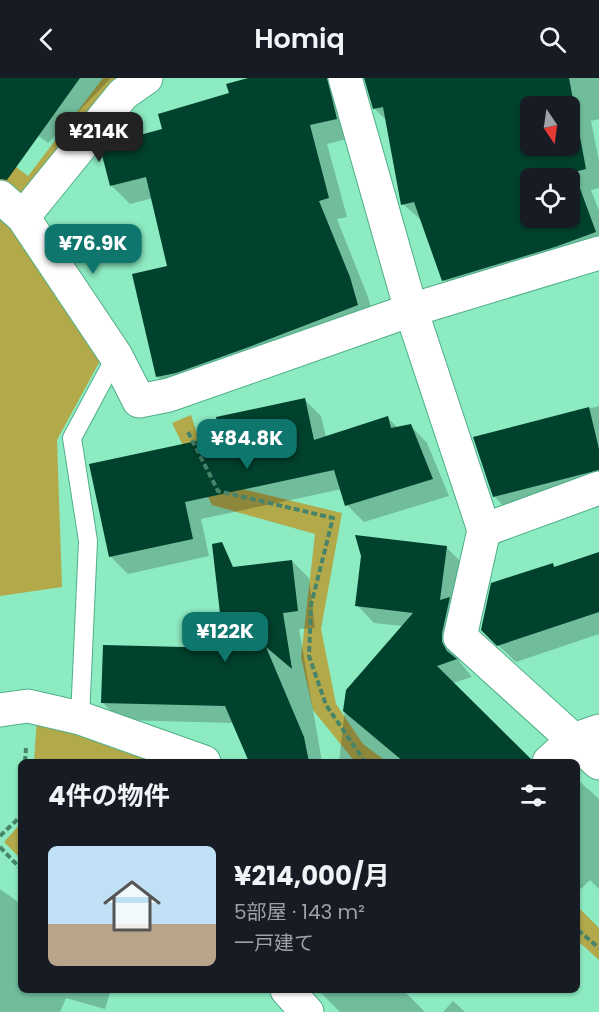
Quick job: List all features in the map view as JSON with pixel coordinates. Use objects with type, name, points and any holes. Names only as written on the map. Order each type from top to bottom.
[{"type":"street","points":[[146,78],[123,94],[12,207],[116,356],[140,400],[169,395],[411,310],[599,253]]},
{"type":"street","points":[[345,78],[411,310],[484,530],[460,637],[586,735],[599,763]]},
{"type":"street","points":[[484,530],[599,488]]},
{"type":"street","points":[[0,710],[28,706],[80,717],[196,759]]},
{"type":"street","points":[[553,759],[586,735]]},
{"type":"street","points":[[290,993],[307,1012]]},
{"type":"lane","points":[[80,717],[88,541],[72,438],[116,356]]},
{"type":"path","points":[[169,395],[218,491],[333,518],[311,605],[309,656],[326,705],[363,759]]},
{"type":"path","points":[[0,836],[18,819]]},
{"type":"path","points":[[0,847],[18,865]]},
{"type":"path","points":[[580,932],[599,948]]},
{"type":"shaded area","points":[[103,78],[146,78],[23,217],[0,201],[0,155],[28,176]]},
{"type":"shaded area","points":[[0,212],[101,359],[57,440],[62,587],[0,596]]},
{"type":"shaded area","points":[[191,415],[213,482],[342,513],[321,629],[336,704],[363,744],[383,759],[353,759],[313,710],[301,657],[315,534],[212,505],[172,423]]},
{"type":"shaded area","points":[[37,717],[169,759],[34,759]]},
{"type":"shaded area","points":[[18,826],[18,856],[4,842]]},
{"type":"shaded area","points":[[580,909],[599,928],[599,960],[580,943]]},
{"type":"building","points":[[0,78],[80,78],[7,180],[0,179]]},
{"type":"building","points":[[248,78],[327,78],[337,119],[310,125],[329,198],[319,201],[350,277],[358,305],[249,347],[176,373],[156,377],[132,274],[167,266],[146,177],[110,186],[101,151],[107,144],[162,129],[158,114],[229,93],[226,84]]},
{"type":"building","points":[[364,78],[569,78],[572,96],[520,96],[520,156],[580,156],[580,137],[586,169],[520,168],[520,228],[580,228],[580,188],[596,232],[555,247],[442,281],[414,202],[401,205],[383,107],[373,109]]},
{"type":"building","points":[[305,398],[314,440],[388,416],[391,428],[411,424],[433,479],[345,506],[334,470],[185,502],[193,539],[109,557],[89,464],[220,436],[216,417]]},
{"type":"building","points":[[589,407],[599,449],[599,470],[493,497],[473,437]]},
{"type":"building","points":[[355,535],[447,546],[440,600],[450,597],[442,642],[447,651],[457,659],[437,666],[531,759],[400,759],[343,711],[346,690],[413,613],[355,606],[361,556]]},
{"type":"building","points":[[222,542],[233,567],[292,560],[298,611],[283,613],[292,669],[266,647],[304,737],[308,759],[248,759],[225,706],[101,703],[103,645],[224,648],[212,544]]},
{"type":"building","points":[[599,552],[599,612],[497,646],[481,630],[491,583],[553,563],[554,567]]}]
